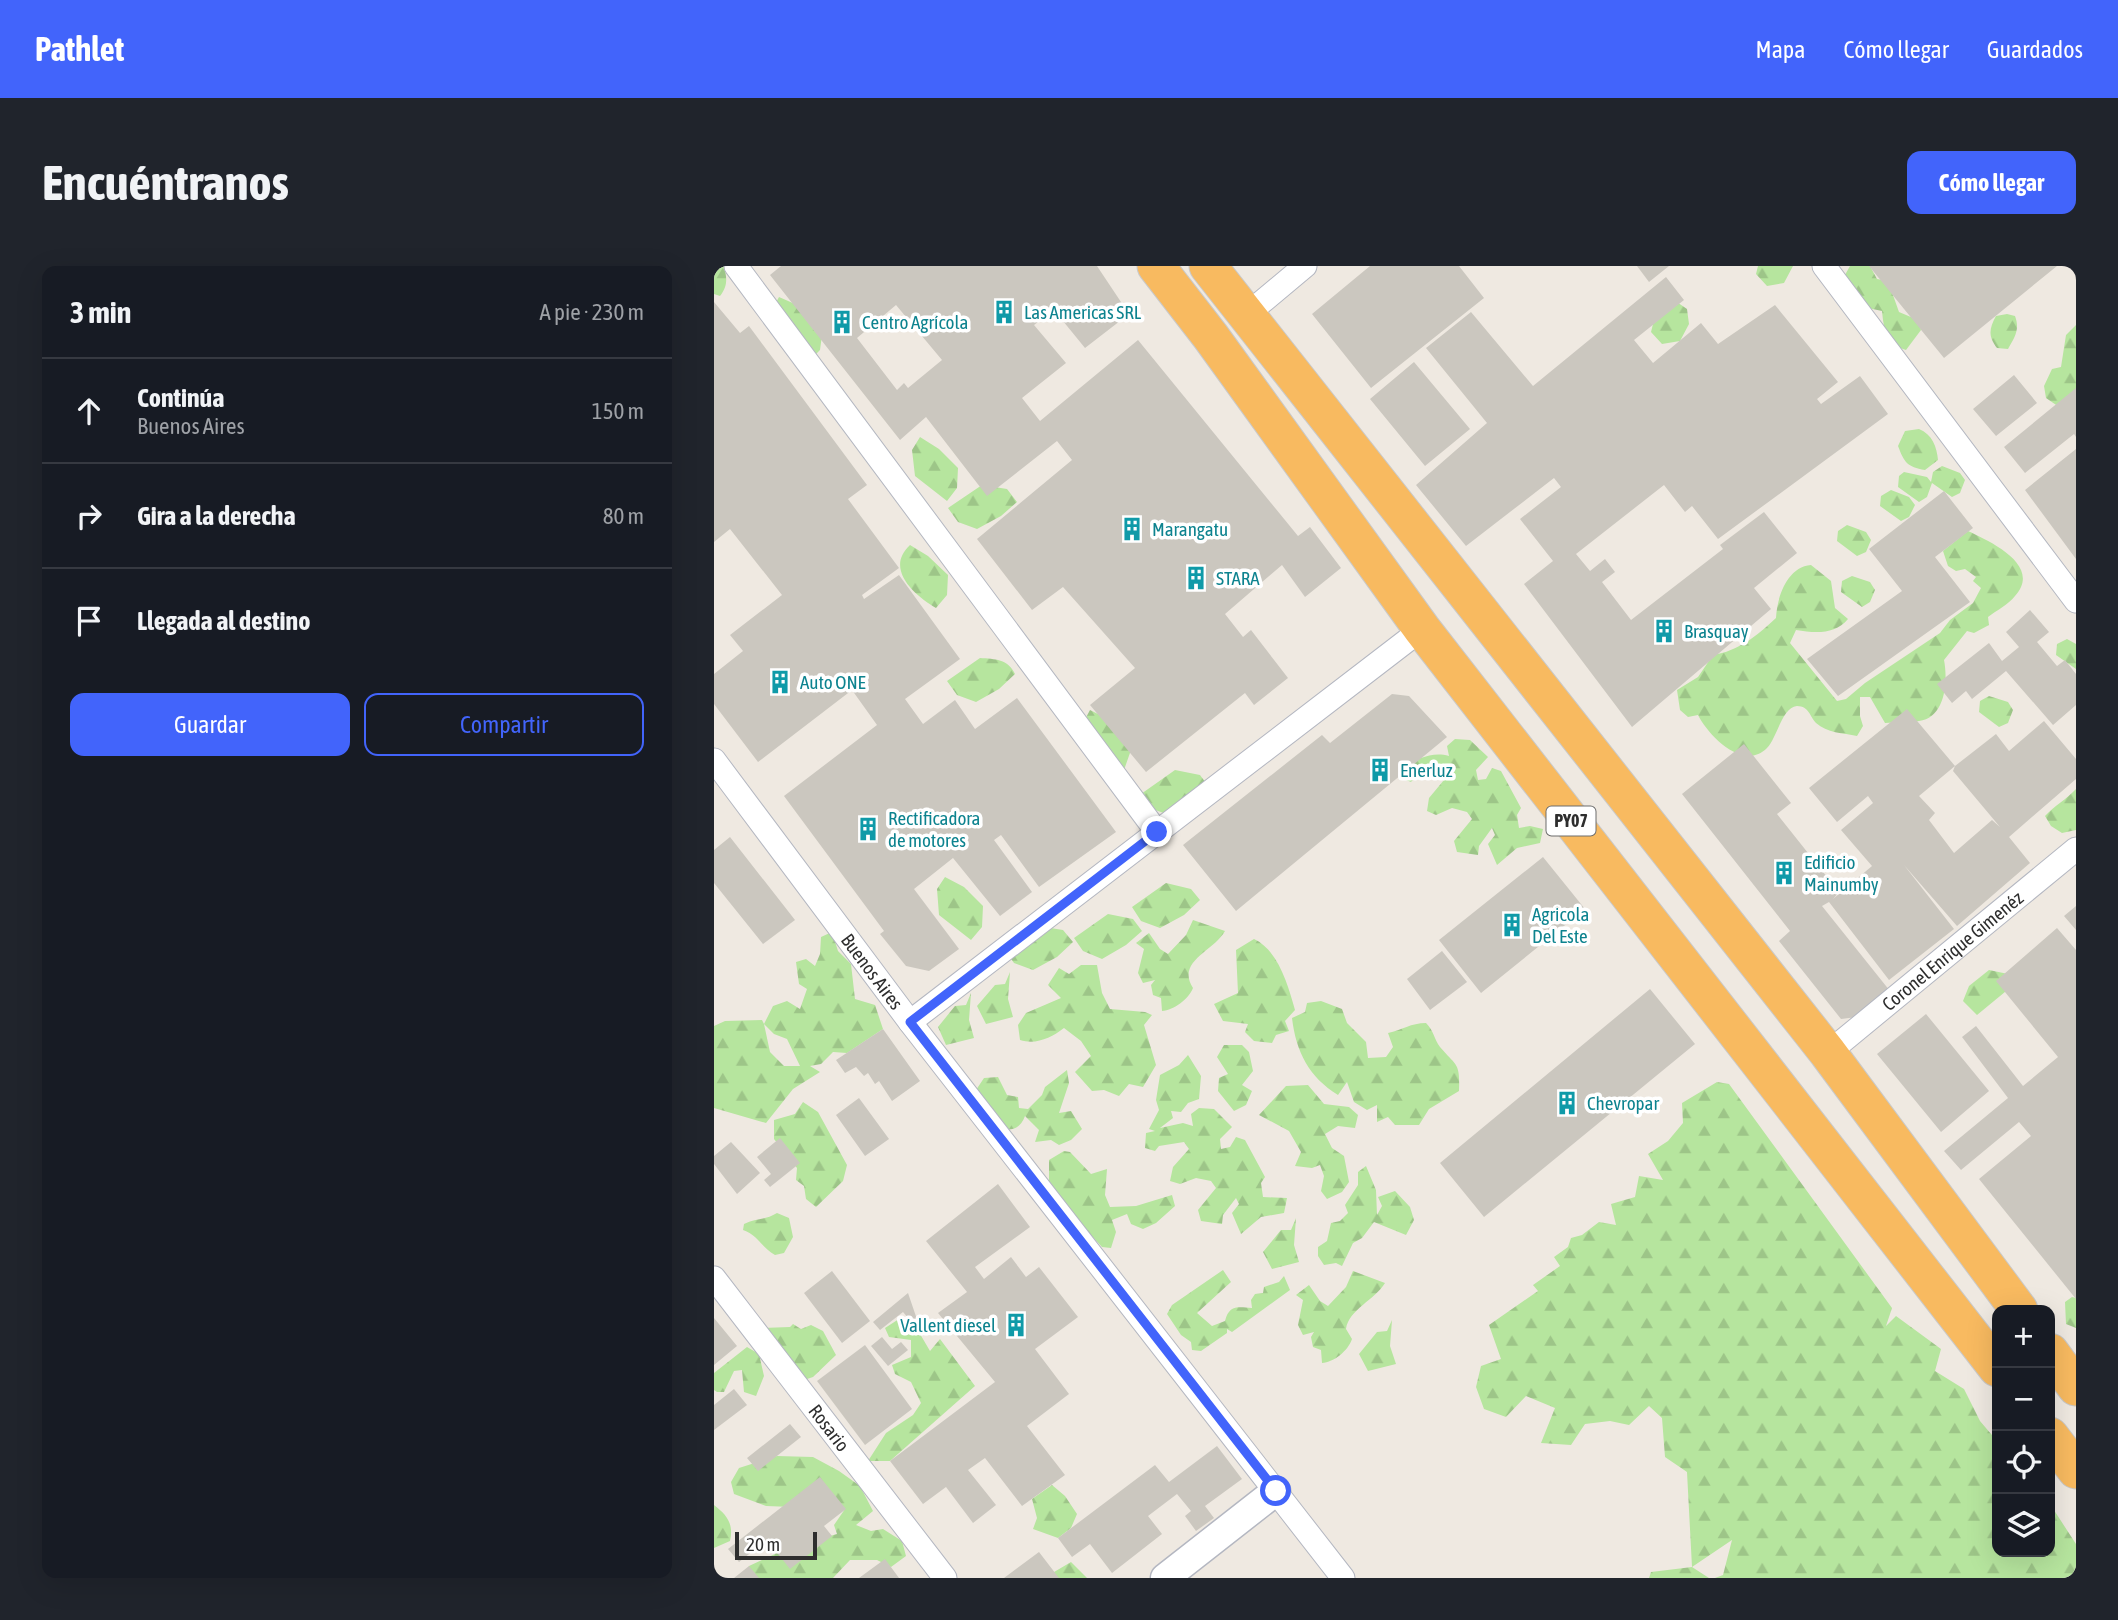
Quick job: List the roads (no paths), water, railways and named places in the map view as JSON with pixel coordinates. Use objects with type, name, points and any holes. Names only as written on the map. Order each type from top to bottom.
[{"type":"highway","name":"PY07","points":[[1156,266],[1211,337],[1422,629],[1992,1362]]},
{"type":"highway","points":[[1208,266],[1828,1053],[2015,1305]]},
{"type":"highway","points":[[2055,1359],[2076,1387]]},
{"type":"highway","points":[[2055,1443],[2076,1470]]},
{"type":"street","points":[[736,266],[1157,832]]},
{"type":"street","points":[[1245,316],[1305,266]]},
{"type":"street","points":[[1824,266],[2076,601]]},
{"type":"street","points":[[910,1022],[1422,629]]},
{"type":"street","name":"Buenos Aires","points":[[714,760],[910,1022],[1343,1578]]},
{"type":"street","name":"Coronel Enrique Gimenéz","points":[[1828,1053],[2076,849]]},
{"type":"street","name":"Rosario","points":[[714,1278],[945,1578]]},
{"type":"street","points":[[1165,1578],[1276,1491]]},
{"type":"place","name":"Las Americas SRL","points":[[1004,312]]},
{"type":"place","name":"Centro Agrícola","points":[[842,322]]},
{"type":"place","name":"Marangatu","points":[[1132,529]]},
{"type":"place","name":"STARA","points":[[1196,578]]},
{"type":"place","name":"Brasquay","points":[[1664,631]]},
{"type":"place","name":"Auto ONE","points":[[780,682]]},
{"type":"place","name":"Enerluz","points":[[1380,770]]},
{"type":"place","name":"Rectificadora de motores","points":[[868,829]]},
{"type":"place","name":"Edificio Mainumby","points":[[1784,873]]},
{"type":"place","name":"Agricola Del Este","points":[[1512,925]]},
{"type":"place","name":"Chevropar","points":[[1567,1103]]},
{"type":"place","name":"Vallent diesel","points":[[1016,1325]]}]
